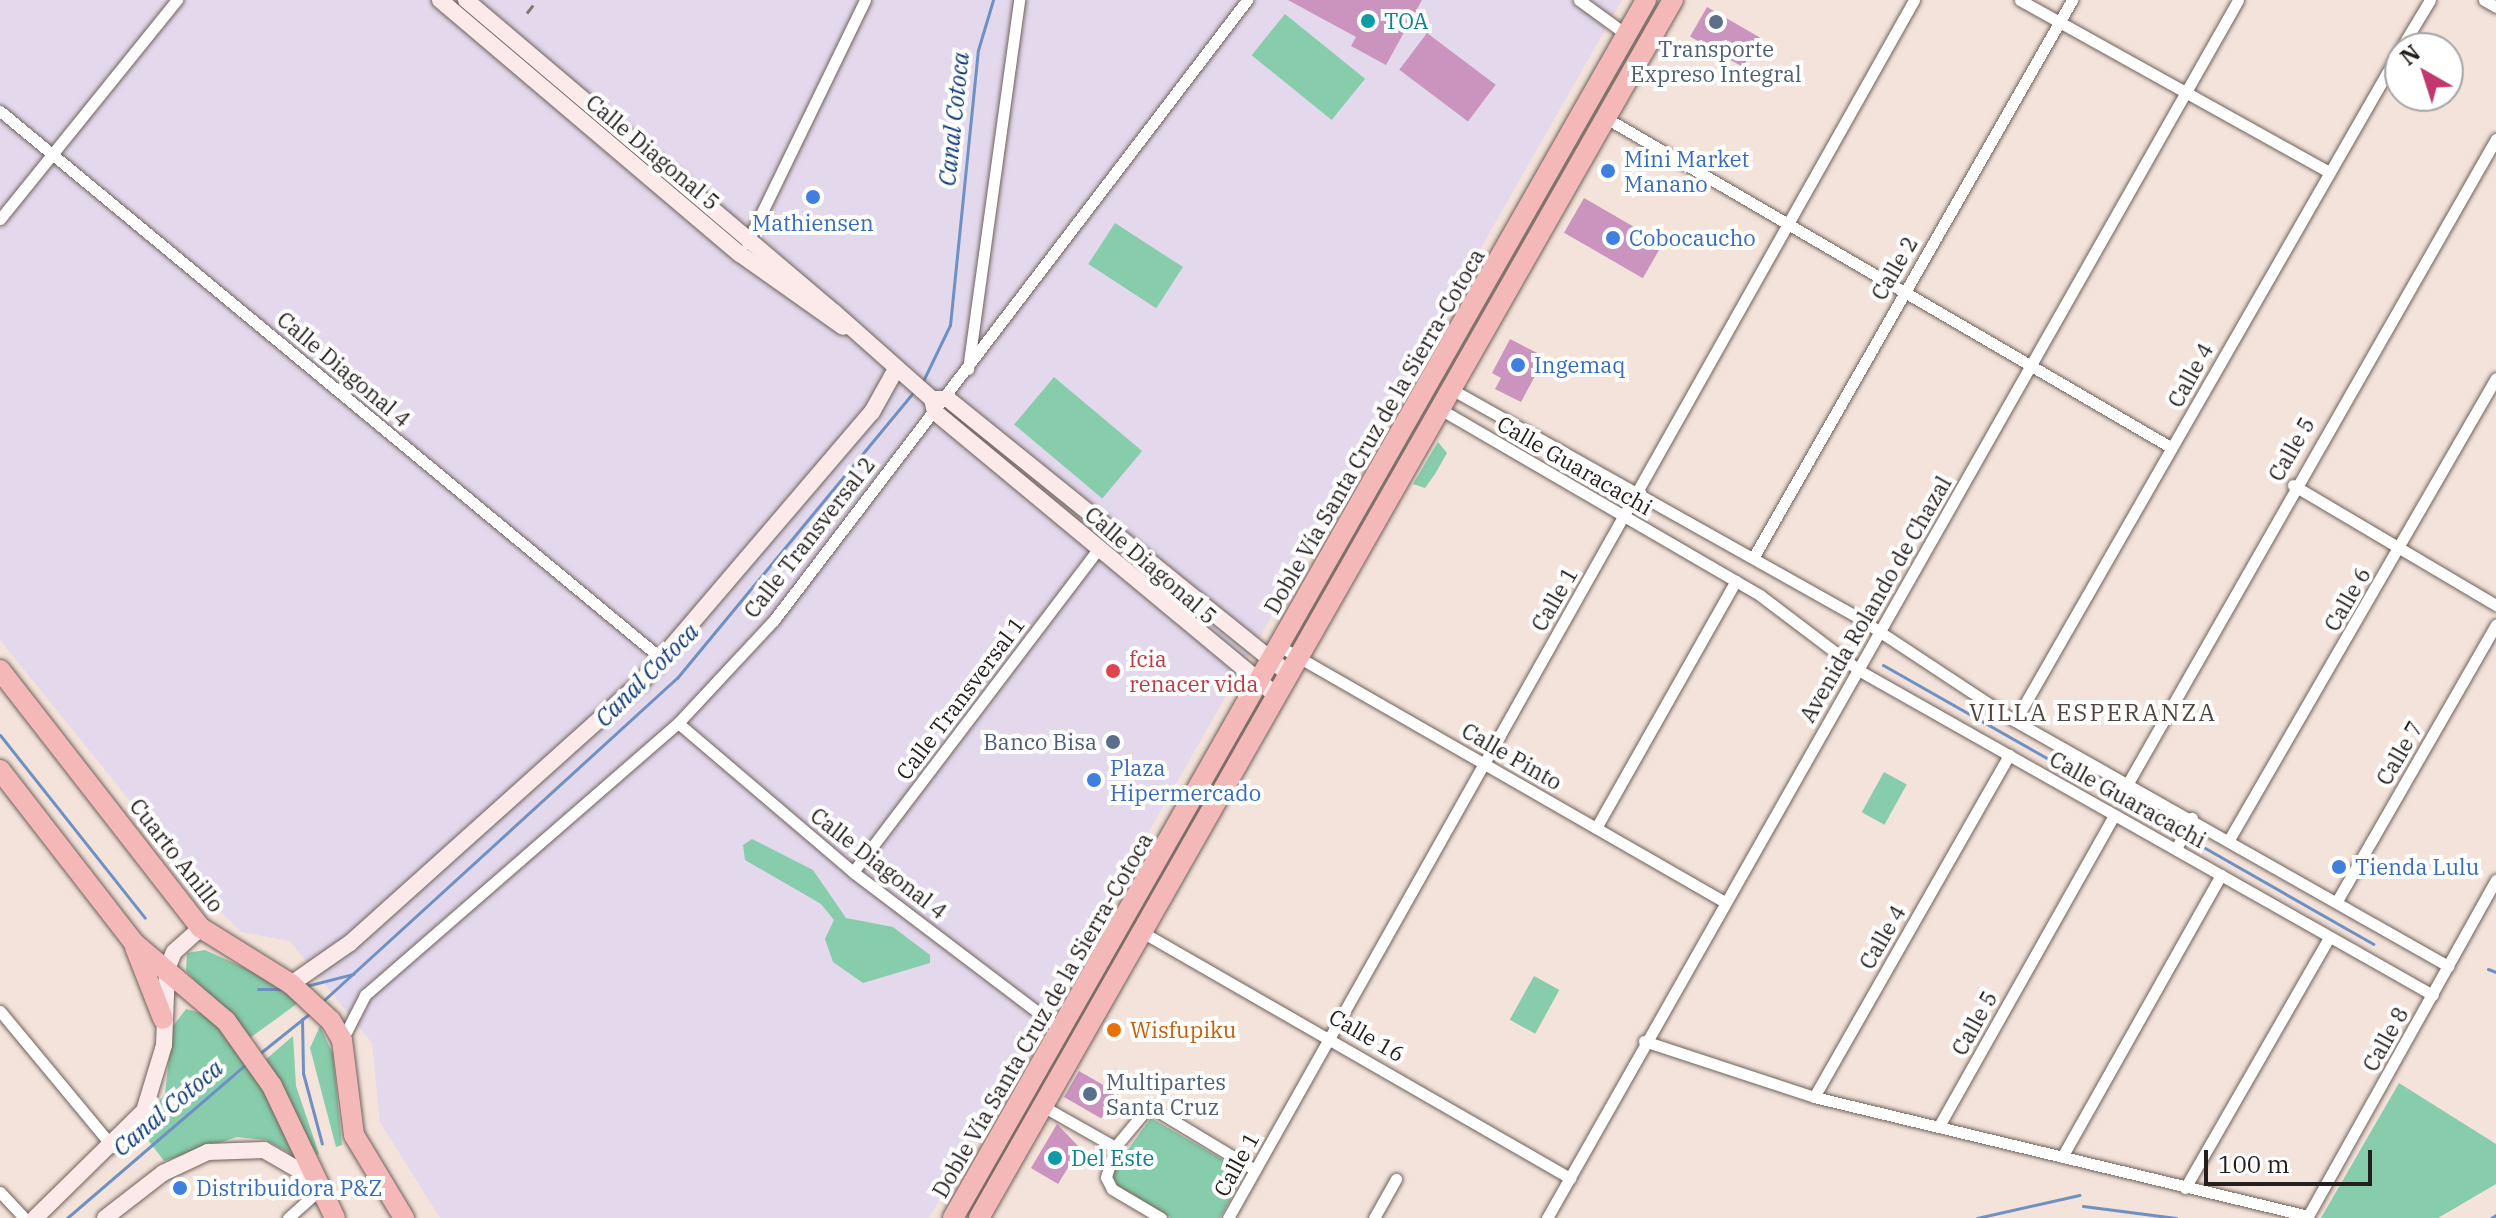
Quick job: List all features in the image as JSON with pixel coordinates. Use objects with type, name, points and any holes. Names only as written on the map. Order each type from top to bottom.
[{"type":"highway","name":"Doble Vía Santa Cruz de la Sierra-Cotoca","points":[[953,1218],[1646,0]]},
{"type":"highway","name":"Doble Vía Santa Cruz de la Sierra-Cotoca","points":[[979,1218],[1673,0]]},
{"type":"highway","name":"Cuarto Anillo","points":[[0,670],[201,928],[299,990],[331,1021],[342,1040],[354,1135],[404,1218]]},
{"type":"highway","points":[[0,770],[134,943],[167,969],[243,1044],[258,1067],[313,1184],[335,1218]]},
{"type":"highway","points":[[134,943],[163,1019]]},
{"type":"street","points":[[0,219],[177,0]]},
{"type":"street","name":"Calle Diagonal 5","points":[[440,0],[590,116]]},
{"type":"street","name":"Calle Diagonal 5","points":[[466,0],[740,254],[843,327],[902,374],[1099,548],[1258,684],[1276,695]]},
{"type":"street","points":[[740,254],[865,0]]},
{"type":"street","points":[[968,370],[1019,0]]},
{"type":"street","name":"Calle Transversal 2","points":[[342,1040],[365,995],[678,723],[774,620],[936,402],[968,370],[1247,0]]},
{"type":"street","points":[[1579,0],[1627,35]]},
{"type":"street","name":"Calle 1","points":[[1228,1218],[1637,494],[1785,224],[1914,0]]},
{"type":"street","points":[[2020,0],[2327,171]]},
{"type":"street","name":"Calle 2","points":[[1753,558],[2072,0]]},
{"type":"street","name":"Avenida Rolando de Chazal","points":[[1547,1218],[1723,901],[1860,671],[2238,0]]},
{"type":"street","name":"Calle 4","points":[[2411,32],[2430,0]]},
{"type":"street","points":[[2484,0],[2496,7]]},
{"type":"street","name":"Calle 4","points":[[2015,721],[2327,171],[2384,77]]},
{"type":"street","name":"Calle Diagonal 4","points":[[0,111],[662,659]]},
{"type":"street","points":[[1606,118],[2172,448]]},
{"type":"street","name":"Calle 5","points":[[2128,783],[2293,485],[2496,139]]},
{"type":"street","name":"Calle Diagonal 5","points":[[651,169],[750,238],[843,327]]},
{"type":"street","name":"Calle Transversal 2","points":[[299,990],[662,659],[902,374]]},
{"type":"street","name":"Calle 6","points":[[2230,838],[2496,378]]},
{"type":"street","name":"Calle Guaracachi","points":[[1451,389],[1753,558],[1880,634],[2015,721],[2230,838],[2448,966]]},
{"type":"street","name":"Calle Diagonal 5","points":[[936,402],[1293,666]]},
{"type":"street","name":"Calle Guaracachi","points":[[1440,409],[1736,581],[1860,671],[2433,995]]},
{"type":"street","points":[[2293,485],[2496,605]]},
{"type":"street","name":"Calle Transversal 1","points":[[853,872],[1099,548]]},
{"type":"street","points":[[1596,828],[1736,581]]},
{"type":"street","name":"Calle 7","points":[[2337,901],[2496,625]]},
{"type":"street","name":"Calle Pinto","points":[[1293,666],[1485,762],[1723,901]]},
{"type":"street","name":"Calle Diagonal 4","points":[[678,723],[853,872],[1060,1029]]},
{"type":"street","name":"Calle 4","points":[[1814,1097],[2009,755]]},
{"type":"street","name":"Calle 5","points":[[1939,1126],[2114,815]]},
{"type":"street","points":[[2176,849],[2192,818]]},
{"type":"street","points":[[2062,1157],[2221,875]]},
{"type":"street","name":"Calle 8","points":[[2185,1188],[2308,1216],[2496,880]]},
{"type":"street","points":[[35,1218],[113,1147],[154,1091],[167,969],[174,952],[201,928]]},
{"type":"street","name":"Calle 16","points":[[1142,932],[1331,1036],[1570,1178]]},
{"type":"street","points":[[1644,1041],[1814,1097],[2185,1188],[2329,938]]},
{"type":"street","points":[[0,1011],[113,1147]]},
{"type":"street","points":[[1023,1095],[1115,1147]]},
{"type":"street","points":[[1161,1218],[1112,1189],[1106,1177],[1115,1147],[1154,1109],[1255,1170]]},
{"type":"street","points":[[105,1218],[163,1173],[208,1152],[264,1150],[313,1184],[288,1218]]},
{"type":"street","points":[[1374,1218],[1396,1179]]},
{"type":"street","points":[[0,1192],[24,1218]]},
{"type":"shaded area","points":[[0,0],[1622,0],[929,1218],[440,1218],[380,1122],[372,1043],[290,941],[241,932],[216,907],[0,640]]},
{"type":"green space","points":[[1285,14],[1365,79],[1332,120],[1252,55]]},
{"type":"green space","points":[[1115,223],[1183,267],[1156,308],[1088,264]]},
{"type":"green space","points":[[1054,377],[1142,451],[1102,498],[1014,424]]},
{"type":"green space","points":[[1438,442],[1447,453],[1435,474],[1425,488],[1413,484]]},
{"type":"green space","points":[[1884,772],[1907,785],[1884,825],[1862,812]]},
{"type":"green space","points":[[752,839],[813,870],[846,918],[893,927],[930,955],[930,963],[863,983],[833,962],[825,939],[834,920],[821,904],[745,860],[743,845]]},
{"type":"green space","points":[[205,950],[267,978],[298,1003],[250,1038],[186,971],[187,953]]},
{"type":"green space","points":[[1534,976],[1559,990],[1535,1034],[1510,1020]]},
{"type":"green space","points":[[186,1009],[212,1016],[264,1090],[293,1155],[266,1140],[237,1137],[164,1161],[140,1129],[165,1093],[173,1026]]},
{"type":"green space","points":[[320,1026],[333,1054],[342,1145],[336,1147],[310,1048]]},
{"type":"green space","points":[[293,1036],[296,1086],[319,1154],[312,1157],[264,1061]]},
{"type":"green space","points":[[2399,1083],[2496,1144],[2496,1184],[2438,1218],[2321,1218]]},
{"type":"green space","points":[[1151,1118],[1239,1169],[1242,1179],[1220,1218],[1171,1218],[1115,1184],[1112,1171]]},
{"type":"building","name":"TOA","points":[[1288,0],[1422,0],[1386,65],[1351,46],[1356,37]]},
{"type":"building","name":"Transporte Expreso Integral","points":[[1707,7],[1760,38],[1743,67],[1690,36]]},
{"type":"building","name":"TOA","points":[[1427,33],[1496,85],[1468,121],[1399,70]]},
{"type":"building","name":"Cobocaucho","points":[[1584,198],[1663,244],[1643,278],[1564,233]]},
{"type":"building","name":"Ingemaq","points":[[1510,339],[1545,357],[1521,402],[1495,389],[1501,378],[1492,373]]},
{"type":"building","name":"Multipartes Santa Cruz","points":[[1079,1071],[1116,1092],[1101,1118],[1064,1097]]},
{"type":"building","name":"Del Este","points":[[1057,1124],[1080,1148],[1058,1184],[1031,1168]]},
{"type":"waterway","name":"Canal Cotoca","points":[[923,381],[950,325],[978,50],[993,0]]},
{"type":"waterway","name":"Canal Cotoca","points":[[323,1001],[677,678],[915,390]]},
{"type":"waterway","points":[[1883,665],[2175,831]]},
{"type":"waterway","points":[[0,735],[145,918]]},
{"type":"waterway","points":[[2191,840],[2373,944]]},
{"type":"waterway","points":[[2488,969],[2496,972]]},
{"type":"waterway","points":[[306,986],[353,974]]},
{"type":"waterway","points":[[258,989],[282,989]]},
{"type":"waterway","name":"Canal Cotoca","points":[[259,1054],[309,1014]]},
{"type":"waterway","points":[[302,1019],[303,1073],[322,1144]]},
{"type":"waterway","name":"Canal Cotoca","points":[[67,1218],[246,1064]]},
{"type":"waterway","points":[[1977,1218],[2079,1195]]},
{"type":"waterway","points":[[2083,1206],[2176,1218]]},
{"type":"waterway","points":[[2491,1218],[2496,1215]]},
{"type":"railway","points":[[527,13],[537,0]]},
{"type":"place","name":"TOA","points":[[1368,21]]},
{"type":"place","name":"Transporte Expreso Integral","points":[[1716,22]]},
{"type":"place","name":"Mini Market Manano","points":[[1608,171]]},
{"type":"place","name":"Mathiensen","points":[[813,197]]},
{"type":"place","name":"Cobocaucho","points":[[1613,238]]},
{"type":"place","name":"Ingemaq","points":[[1518,365]]},
{"type":"place","name":"fcia renacer vida","points":[[1113,671]]},
{"type":"place","name":"Banco Bisa","points":[[1113,742]]},
{"type":"place","name":"Plaza Hipermercado","points":[[1094,780]]},
{"type":"place","name":"Tienda Lulu","points":[[2339,867]]},
{"type":"place","name":"Wisfupiku","points":[[1114,1030]]},
{"type":"place","name":"Multipartes Santa Cruz","points":[[1090,1094]]},
{"type":"place","name":"Del Este","points":[[1055,1158]]},
{"type":"place","name":"Distribuidora P&Z","points":[[180,1188]]},
{"type":"district","name":"VILLA ESPERANZA","points":[[2093,713]]}]
